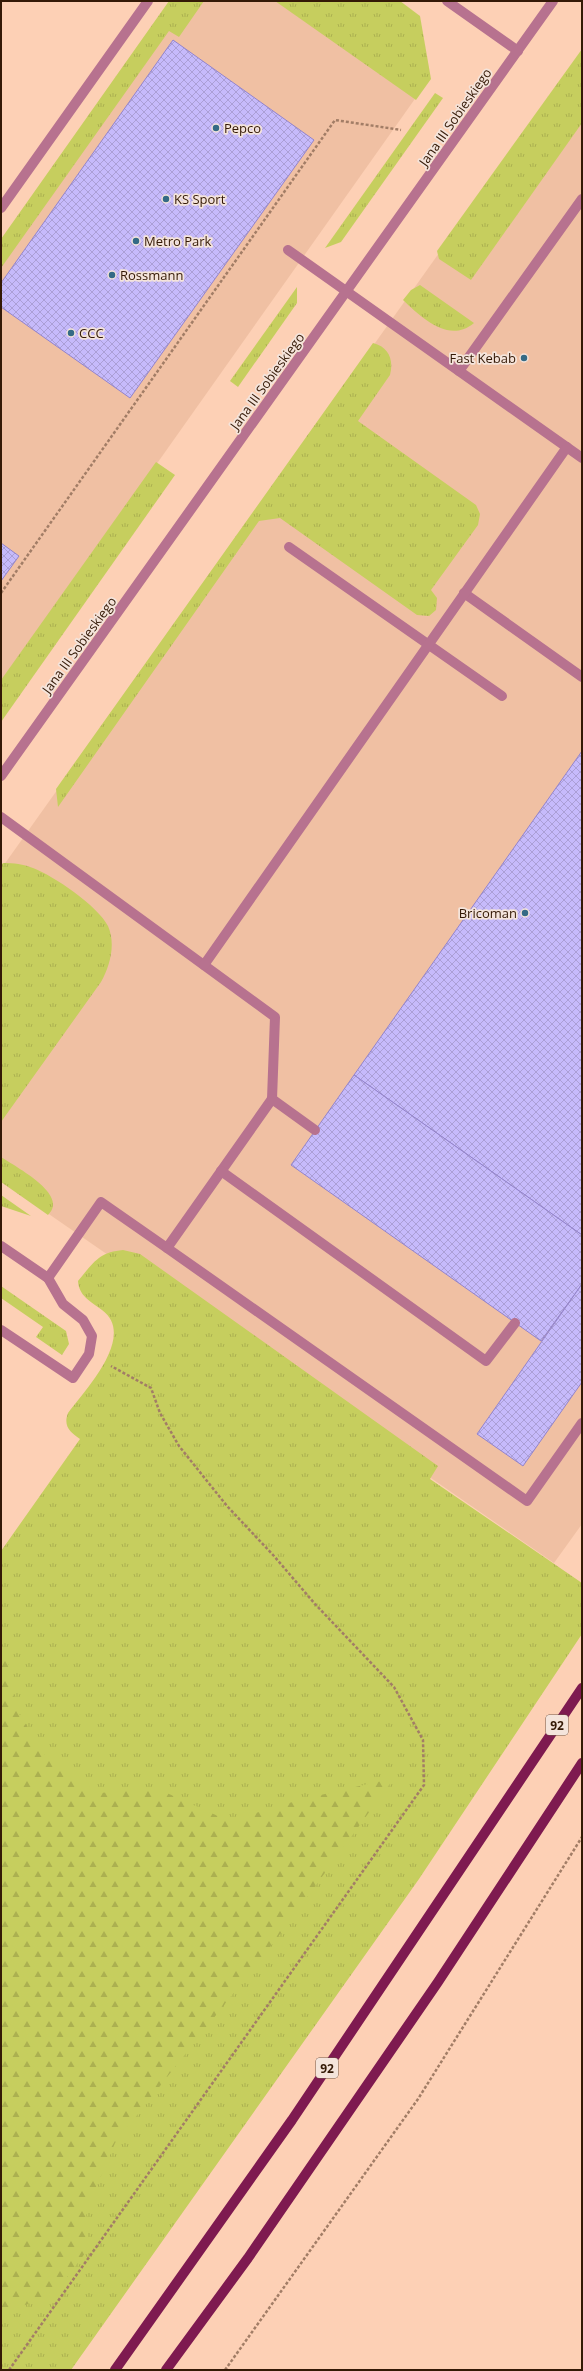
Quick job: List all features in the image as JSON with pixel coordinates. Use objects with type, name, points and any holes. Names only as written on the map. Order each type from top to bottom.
[{"type":"main road","name":"92","points":[[115,2370],[292,2120],[582,1688]]},
{"type":"main road","points":[[166,2370],[248,2258],[434,1989],[582,1763]]},
{"type":"street","points":[[1,208],[148,1]]},
{"type":"street","points":[[447,1],[518,51]]},
{"type":"street","name":"Jana III Sobieskiego","points":[[1,776],[553,1]]},
{"type":"street","points":[[459,371],[582,199]]},
{"type":"street","points":[[288,250],[582,458]]},
{"type":"street","points":[[204,965],[567,447]]},
{"type":"street","points":[[289,547],[502,696]]},
{"type":"street","points":[[464,594],[582,677]]},
{"type":"street","points":[[1,816],[275,1017],[272,1099],[167,1248]]},
{"type":"street","points":[[272,1099],[315,1130]]},
{"type":"street","points":[[221,1171],[486,1361],[514,1323]]},
{"type":"street","points":[[48,1278],[101,1202],[527,1501],[582,1423]]},
{"type":"street","points":[[1,1246],[48,1278],[63,1304],[83,1320],[92,1336],[89,1354],[72,1378],[1,1330]]},
{"type":"path","points":[[1,592],[335,120],[401,130]]},
{"type":"path","points":[[9,2370],[424,1786],[423,1740],[394,1687],[315,1604],[274,1556],[226,1506],[180,1446],[160,1413],[151,1388],[89,1354]]},
{"type":"path","points":[[225,2370],[418,2099],[582,1837]]},
{"type":"shaded area","points":[[173,1],[390,1],[429,79],[1,684],[1,244]]},
{"type":"shaded area","points":[[582,52],[582,1524],[554,1563],[1,1181],[1,869]]},
{"type":"green space","points":[[169,1],[204,1],[179,37],[169,31],[1,268],[1,239]]},
{"type":"green space","points":[[275,1],[400,1],[420,16],[431,79],[416,100]]},
{"type":"green space","points":[[582,49],[582,123],[471,280],[439,259],[437,251]]},
{"type":"green space","points":[[435,93],[443,98],[341,242],[325,248]]},
{"type":"green space","points":[[420,285],[474,323],[465,329],[455,331],[446,330],[427,321],[403,300],[411,290]]},
{"type":"green space","points":[[297,287],[297,303],[238,387],[230,381]]},
{"type":"green space","points":[[373,343],[383,348],[389,355],[391,359],[390,375],[358,421],[476,505],[480,514],[478,525],[431,590],[437,598],[436,610],[429,616],[417,615],[280,518],[259,521],[58,807],[56,789]]},
{"type":"green space","points":[[156,462],[175,475],[1,722],[1,680]]},
{"type":"green space","points":[[3,863],[18,864],[33,868],[75,892],[103,918],[108,926],[112,940],[112,947],[107,969],[101,982],[1,1122],[1,865]]},
{"type":"green space","points":[[1,1157],[28,1174],[47,1190],[52,1199],[53,1207],[48,1215],[1,1182]]},
{"type":"green space","points":[[1,1195],[31,1216],[1,1206]]},
{"type":"green space","points":[[123,1250],[140,1254],[438,1466],[430,1479],[582,1583],[582,1634],[419,1879],[71,2370],[1,2370],[1,1551],[80,1439],[68,1428],[66,1422],[68,1413],[104,1363],[111,1348],[114,1334],[111,1321],[102,1310],[89,1301],[80,1291],[78,1281],[102,1256],[115,1251]]},
{"type":"green space","points":[[1,1286],[66,1331],[69,1344],[62,1355],[36,1337],[43,1327],[1,1298]]},
{"type":"green space","points":[[5,1648],[16,1709],[45,1755],[98,1793],[158,1789],[229,1821],[299,1800],[394,1778],[284,1929],[115,2143],[86,2211],[89,2248],[52,2297],[1,2312],[1,1654]]},
{"type":"building","name":"Metro Park","points":[[173,40],[314,140],[130,398],[1,307],[1,283]]},
{"type":"building","points":[[1,543],[19,556],[1,581]]},
{"type":"building","name":"Bricoman","points":[[582,751],[582,1235],[354,1075]]},
{"type":"building","points":[[354,1075],[582,1235],[582,1284],[541,1341],[291,1165]]},
{"type":"building","points":[[582,1284],[582,1382],[523,1466],[477,1434]]},
{"type":"place","name":"Pepco","points":[[216,128]]},
{"type":"place","name":"KS Sport","points":[[166,199]]},
{"type":"place","name":"Metro Park","points":[[136,241]]},
{"type":"place","name":"Rossmann","points":[[112,275]]},
{"type":"place","name":"CCC","points":[[71,333]]},
{"type":"place","name":"Fast Kebab","points":[[524,358]]},
{"type":"place","name":"Bricoman","points":[[525,913]]}]
